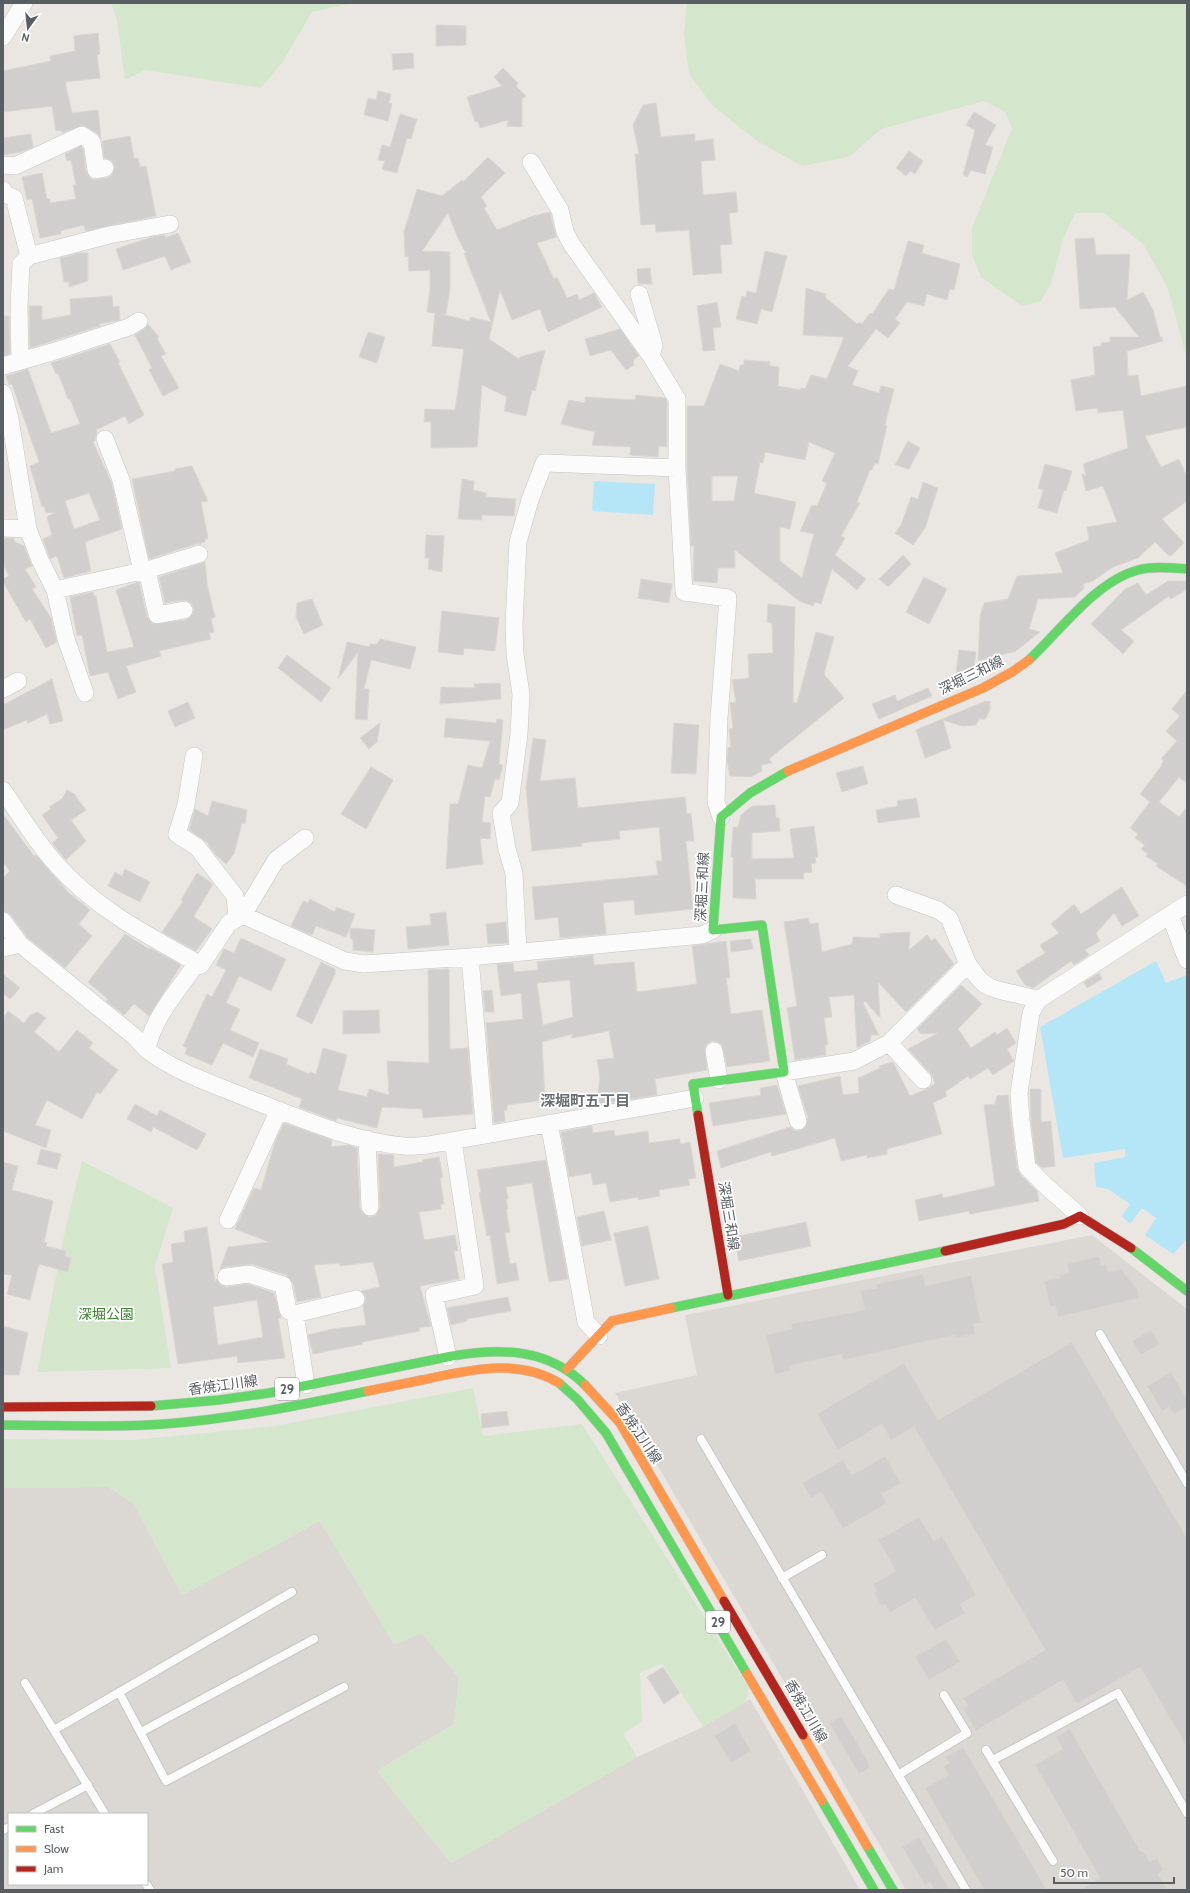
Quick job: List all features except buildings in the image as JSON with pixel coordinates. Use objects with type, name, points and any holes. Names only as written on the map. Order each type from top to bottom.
[{"type":"main road","name":"深堀三和線","points":[[728,1295],[693,1084],[784,1072],[762,925],[713,930],[721,817],[728,809],[748,794],[782,774],[983,688],[1002,678],[1028,660],[1096,595],[1118,578],[1130,572],[1148,568],[1187,569]]},
{"type":"main road","points":[[567,1369],[612,1321],[728,1295],[980,1244],[1064,1224],[1080,1216],[1101,1227],[1144,1257],[1187,1291]]},
{"type":"main road","name":"香焼江川線","points":[[3,1407],[134,1408],[184,1404],[250,1396],[305,1379],[448,1357],[500,1352],[517,1352],[536,1356],[567,1369],[592,1390],[620,1423],[893,1890]]},
{"type":"main road","name":"香焼江川線","points":[[3,1425],[134,1426],[186,1422],[309,1403],[468,1371],[498,1368],[520,1369],[541,1374],[552,1379],[581,1403],[606,1433],[874,1890]]},
{"type":"street","points":[[3,37],[24,3]]},
{"type":"street","points":[[3,165],[15,166],[82,135],[92,142],[96,170],[105,168]]},
{"type":"street","points":[[531,162],[560,210],[565,232],[572,245],[651,356],[677,398],[677,468],[682,533],[684,592],[728,598],[719,718],[716,802],[721,817]]},
{"type":"street","points":[[3,190],[3,193],[14,198],[28,256]]},
{"type":"street","points":[[20,361],[18,308],[21,264],[28,256],[109,235],[170,224]]},
{"type":"street","points":[[639,294],[654,345],[651,356]]},
{"type":"street","points":[[3,366],[129,327],[139,321]]},
{"type":"street","points":[[3,393],[10,419],[28,528],[40,560],[55,590],[66,639],[85,693]]},
{"type":"street","points":[[105,439],[120,480],[157,615],[184,610]]},
{"type":"street","points":[[518,952],[514,873],[507,849],[501,813],[510,804],[519,734],[521,694],[515,654],[515,589],[518,542],[530,500],[544,463],[677,468]]},
{"type":"street","points":[[3,528],[28,528]]},
{"type":"street","points":[[55,590],[144,571],[199,554]]},
{"type":"street","points":[[194,756],[186,805],[177,834],[197,847],[235,896],[240,916]]},
{"type":"street","points":[[3,790],[56,864],[81,889],[114,916],[201,965]]},
{"type":"street","points":[[146,1050],[149,1036],[194,967],[201,965],[229,923],[240,916],[276,860],[305,838]]},
{"type":"street","points":[[896,895],[938,910],[950,918],[968,964],[980,980],[990,987],[1027,995],[1038,1000]]},
{"type":"street","points":[[1080,1216],[1027,1167],[1019,1093],[1031,1013],[1038,1000],[1187,904]]},
{"type":"street","points":[[1170,915],[1187,960]]},
{"type":"street","points":[[240,916],[345,962],[364,964],[470,957],[702,935],[713,930]]},
{"type":"street","points":[[3,921],[20,944],[135,1037],[146,1050],[161,1061],[202,1080],[279,1110],[327,1128],[366,1139],[405,1146],[453,1141],[695,1098]]},
{"type":"street","points":[[3,948],[20,944]]},
{"type":"street","points":[[470,957],[484,1135]]},
{"type":"street","points":[[798,1121],[784,1072],[854,1061],[888,1043],[968,964]]},
{"type":"street","points":[[888,1043],[923,1080]]},
{"type":"street","points":[[714,1051],[719,1080]]},
{"type":"street","points":[[228,1220],[279,1110]]},
{"type":"street","points":[[549,1123],[586,1322],[599,1336]]},
{"type":"street","points":[[366,1139],[370,1207]]},
{"type":"street","points":[[448,1357],[434,1295],[475,1286],[453,1141]]},
{"type":"street","points":[[226,1277],[249,1274],[283,1285],[288,1310],[294,1314],[305,1379]]},
{"type":"street","points":[[294,1314],[356,1299]]},
{"type":"lane","points":[[1100,1334],[1187,1483]]},
{"type":"lane","points":[[701,1440],[966,1890]]},
{"type":"lane","points":[[782,1578],[822,1555]]},
{"type":"lane","points":[[54,1730],[292,1592]]},
{"type":"lane","points":[[141,1732],[314,1639]]},
{"type":"lane","points":[[25,1682],[104,1813]]},
{"type":"lane","points":[[120,1692],[166,1781],[344,1687]]},
{"type":"lane","points":[[993,1760],[1118,1693],[1187,1814]]},
{"type":"lane","points":[[898,1775],[967,1733],[944,1695]]},
{"type":"lane","points":[[986,1750],[1053,1861]]},
{"type":"lane","points":[[35,1813],[88,1785]]},
{"type":"shaded area","points":[[1092,1235],[1187,1309],[1187,1890],[906,1890],[615,1393],[697,1375],[685,1315]]},
{"type":"shaded area","points":[[109,1487],[134,1504],[182,1595],[320,1521],[394,1644],[422,1633],[459,1678],[454,1724],[377,1771],[451,1863],[637,1757],[703,1727],[750,1699],[860,1890],[3,1890],[3,1488]]},
{"type":"green space","points":[[111,3],[353,3],[312,12],[282,63],[261,88],[145,70],[125,80],[117,20]]},
{"type":"green space","points":[[687,3],[1187,3],[1187,359],[1167,286],[1143,244],[1104,213],[1075,213],[1063,239],[1051,284],[1041,301],[1022,306],[981,277],[972,255],[972,228],[1012,128],[1005,112],[984,101],[881,129],[849,157],[802,166],[757,141],[713,106],[689,74],[684,33]]},
{"type":"green space","name":"深堀公園","points":[[82,1161],[173,1208],[155,1267],[171,1368],[37,1372],[65,1231]]},
{"type":"green space","points":[[473,1388],[483,1436],[582,1424],[749,1688],[746,1702],[703,1727],[662,1663],[640,1673],[642,1721],[623,1734],[637,1757],[451,1863],[377,1771],[454,1724],[459,1678],[422,1633],[394,1644],[320,1521],[182,1595],[134,1504],[110,1487],[3,1488],[3,1439],[135,1440],[275,1426]]},
{"type":"water","points":[[594,481],[655,484],[653,515],[592,511]]},
{"type":"water","points":[[1156,961],[1166,983],[1187,975],[1187,1239],[1173,1254],[1145,1235],[1156,1218],[1142,1208],[1130,1224],[1122,1216],[1130,1204],[1108,1189],[1096,1187],[1094,1163],[1125,1157],[1125,1149],[1063,1158],[1040,1027]]},
{"type":"traffic: fast","points":[[1029,660],[1079,608],[1108,585],[1123,576],[1138,570],[1150,568],[1187,569]]},
{"type":"traffic: fast","points":[[698,1115],[693,1084],[784,1072],[762,925],[713,930],[721,817],[750,793],[788,771]]},
{"type":"traffic: fast","points":[[1131,1248],[1187,1291]]},
{"type":"traffic: fast","points":[[671,1308],[945,1251]]},
{"type":"traffic: fast","points":[[151,1406],[219,1400],[269,1393],[452,1356],[488,1352],[506,1352],[540,1357],[571,1373],[585,1385]]},
{"type":"traffic: fast","points":[[559,1383],[577,1399],[606,1433],[747,1674]]},
{"type":"traffic: fast","points":[[3,1425],[124,1426],[190,1422],[266,1411],[368,1391]]},
{"type":"traffic: fast","points":[[822,1801],[874,1890]]},
{"type":"traffic: fast","points":[[867,1846],[893,1890]]},
{"type":"traffic: slow","points":[[788,771],[983,688],[1012,672],[1029,660]]},
{"type":"traffic: slow","points":[[567,1369],[612,1321],[671,1308]]},
{"type":"traffic: slow","points":[[368,1391],[456,1373],[491,1368],[526,1370],[543,1375],[559,1383]]},
{"type":"traffic: slow","points":[[585,1385],[620,1423],[724,1601]]},
{"type":"traffic: slow","points":[[747,1674],[822,1801]]},
{"type":"traffic: slow","points":[[803,1735],[867,1846]]},
{"type":"traffic: jam","points":[[698,1115],[728,1295]]},
{"type":"traffic: jam","points":[[945,1251],[1064,1224],[1080,1216],[1131,1248]]},
{"type":"traffic: jam","points":[[3,1407],[151,1406]]},
{"type":"traffic: jam","points":[[724,1601],[803,1735]]},
{"type":"district","name":"深堀町五丁目","points":[[585,1101]]}]
